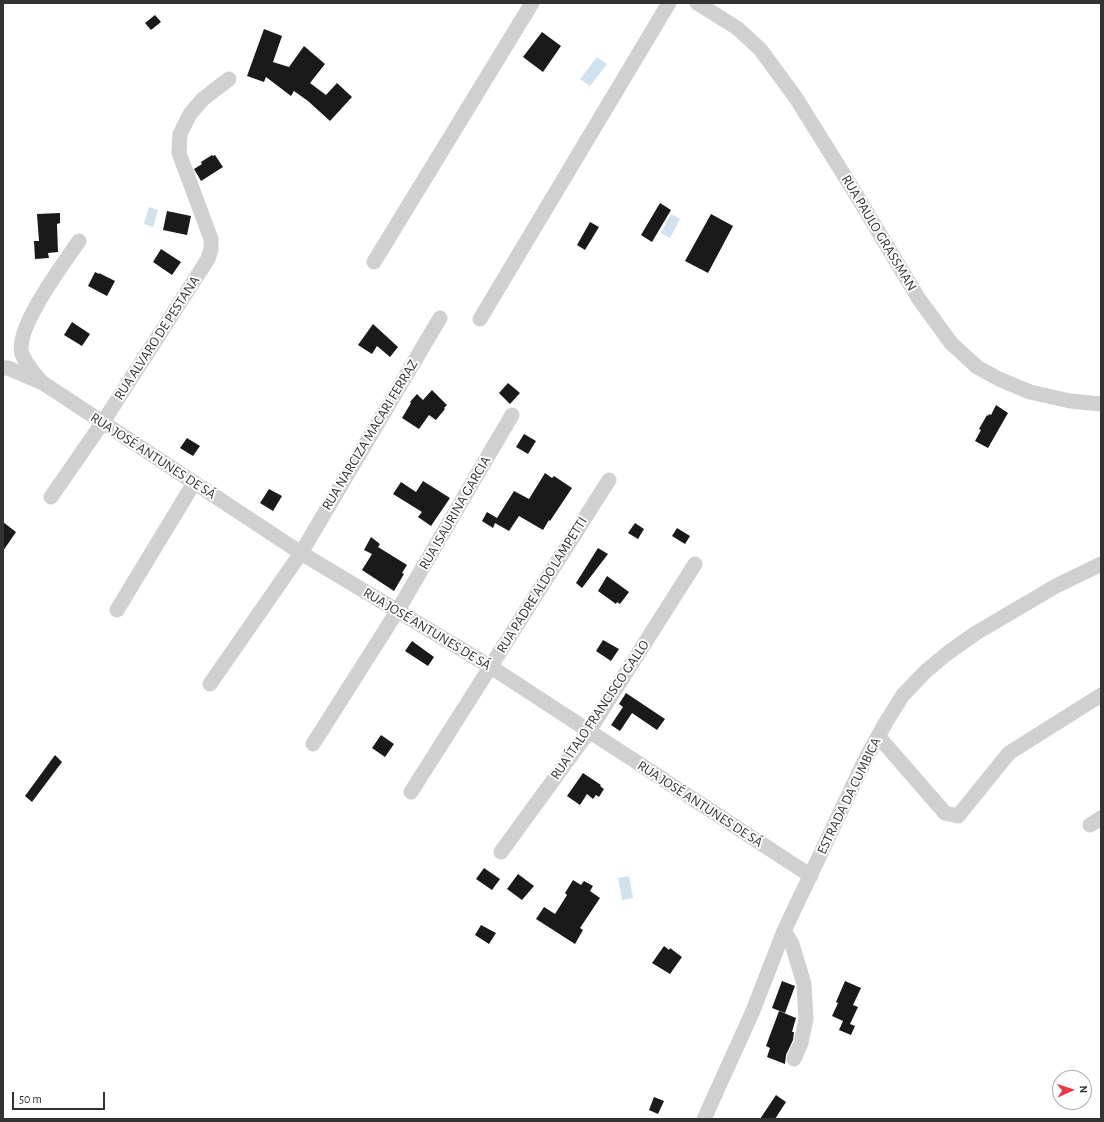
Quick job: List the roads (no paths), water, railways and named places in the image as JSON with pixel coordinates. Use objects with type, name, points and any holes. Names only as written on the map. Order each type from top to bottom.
[{"type":"street","points":[[374,262],[532,3]]},
{"type":"street","points":[[480,319],[669,3]]},
{"type":"street","name":"RUA PAULO GRASSMAN","points":[[698,3],[737,28],[760,49],[796,98],[919,299],[951,342],[977,367],[999,379],[1030,392],[1070,401],[1101,404]]},
{"type":"street","name":"RUA ALVARO DE PESTANA","points":[[51,497],[103,422],[208,259],[211,249],[211,238],[179,153],[180,134],[190,114],[203,99],[229,79]]},
{"type":"street","points":[[43,383],[28,365],[22,353],[24,334],[26,327],[51,282],[79,241]]},
{"type":"street","name":"RUA NARCIZA MACARI FERRAZ","points":[[210,684],[300,553],[440,318]]},
{"type":"street","points":[[3,368],[8,368],[43,383]]},
{"type":"street","name":"RUA JOSÉ ANTUNES DE SÁ","points":[[43,383],[300,553],[398,610],[491,667],[810,876]]},
{"type":"street","name":"RUA ISAURINA GARCIA","points":[[313,744],[398,610],[512,416]]},
{"type":"street","name":"RUA PADRE ALDO LAMPETTI","points":[[411,792],[609,480]]},
{"type":"street","points":[[117,610],[194,483]]},
{"type":"street","name":"RUA ÍTALO FRANCISCO GALLO","points":[[501,852],[589,731],[695,564]]},
{"type":"street","name":"ESTRADA DA CUMBICA","points":[[704,1119],[752,1013],[784,931],[865,760],[903,695],[926,671],[949,652],[976,633],[1056,586],[1101,564]]},
{"type":"street","points":[[878,736],[945,813],[958,816],[1009,753],[1101,695]]},
{"type":"street","points":[[784,931],[792,944],[804,984],[806,1019],[801,1043],[794,1059]]},
{"type":"water","points":[[597,57],[607,64],[590,86],[580,79]]},
{"type":"water","points":[[149,207],[158,210],[153,227],[144,224]]},
{"type":"water","points":[[671,214],[680,219],[670,238],[661,233]]},
{"type":"water","points":[[629,876],[633,898],[622,900],[618,878]]}]
